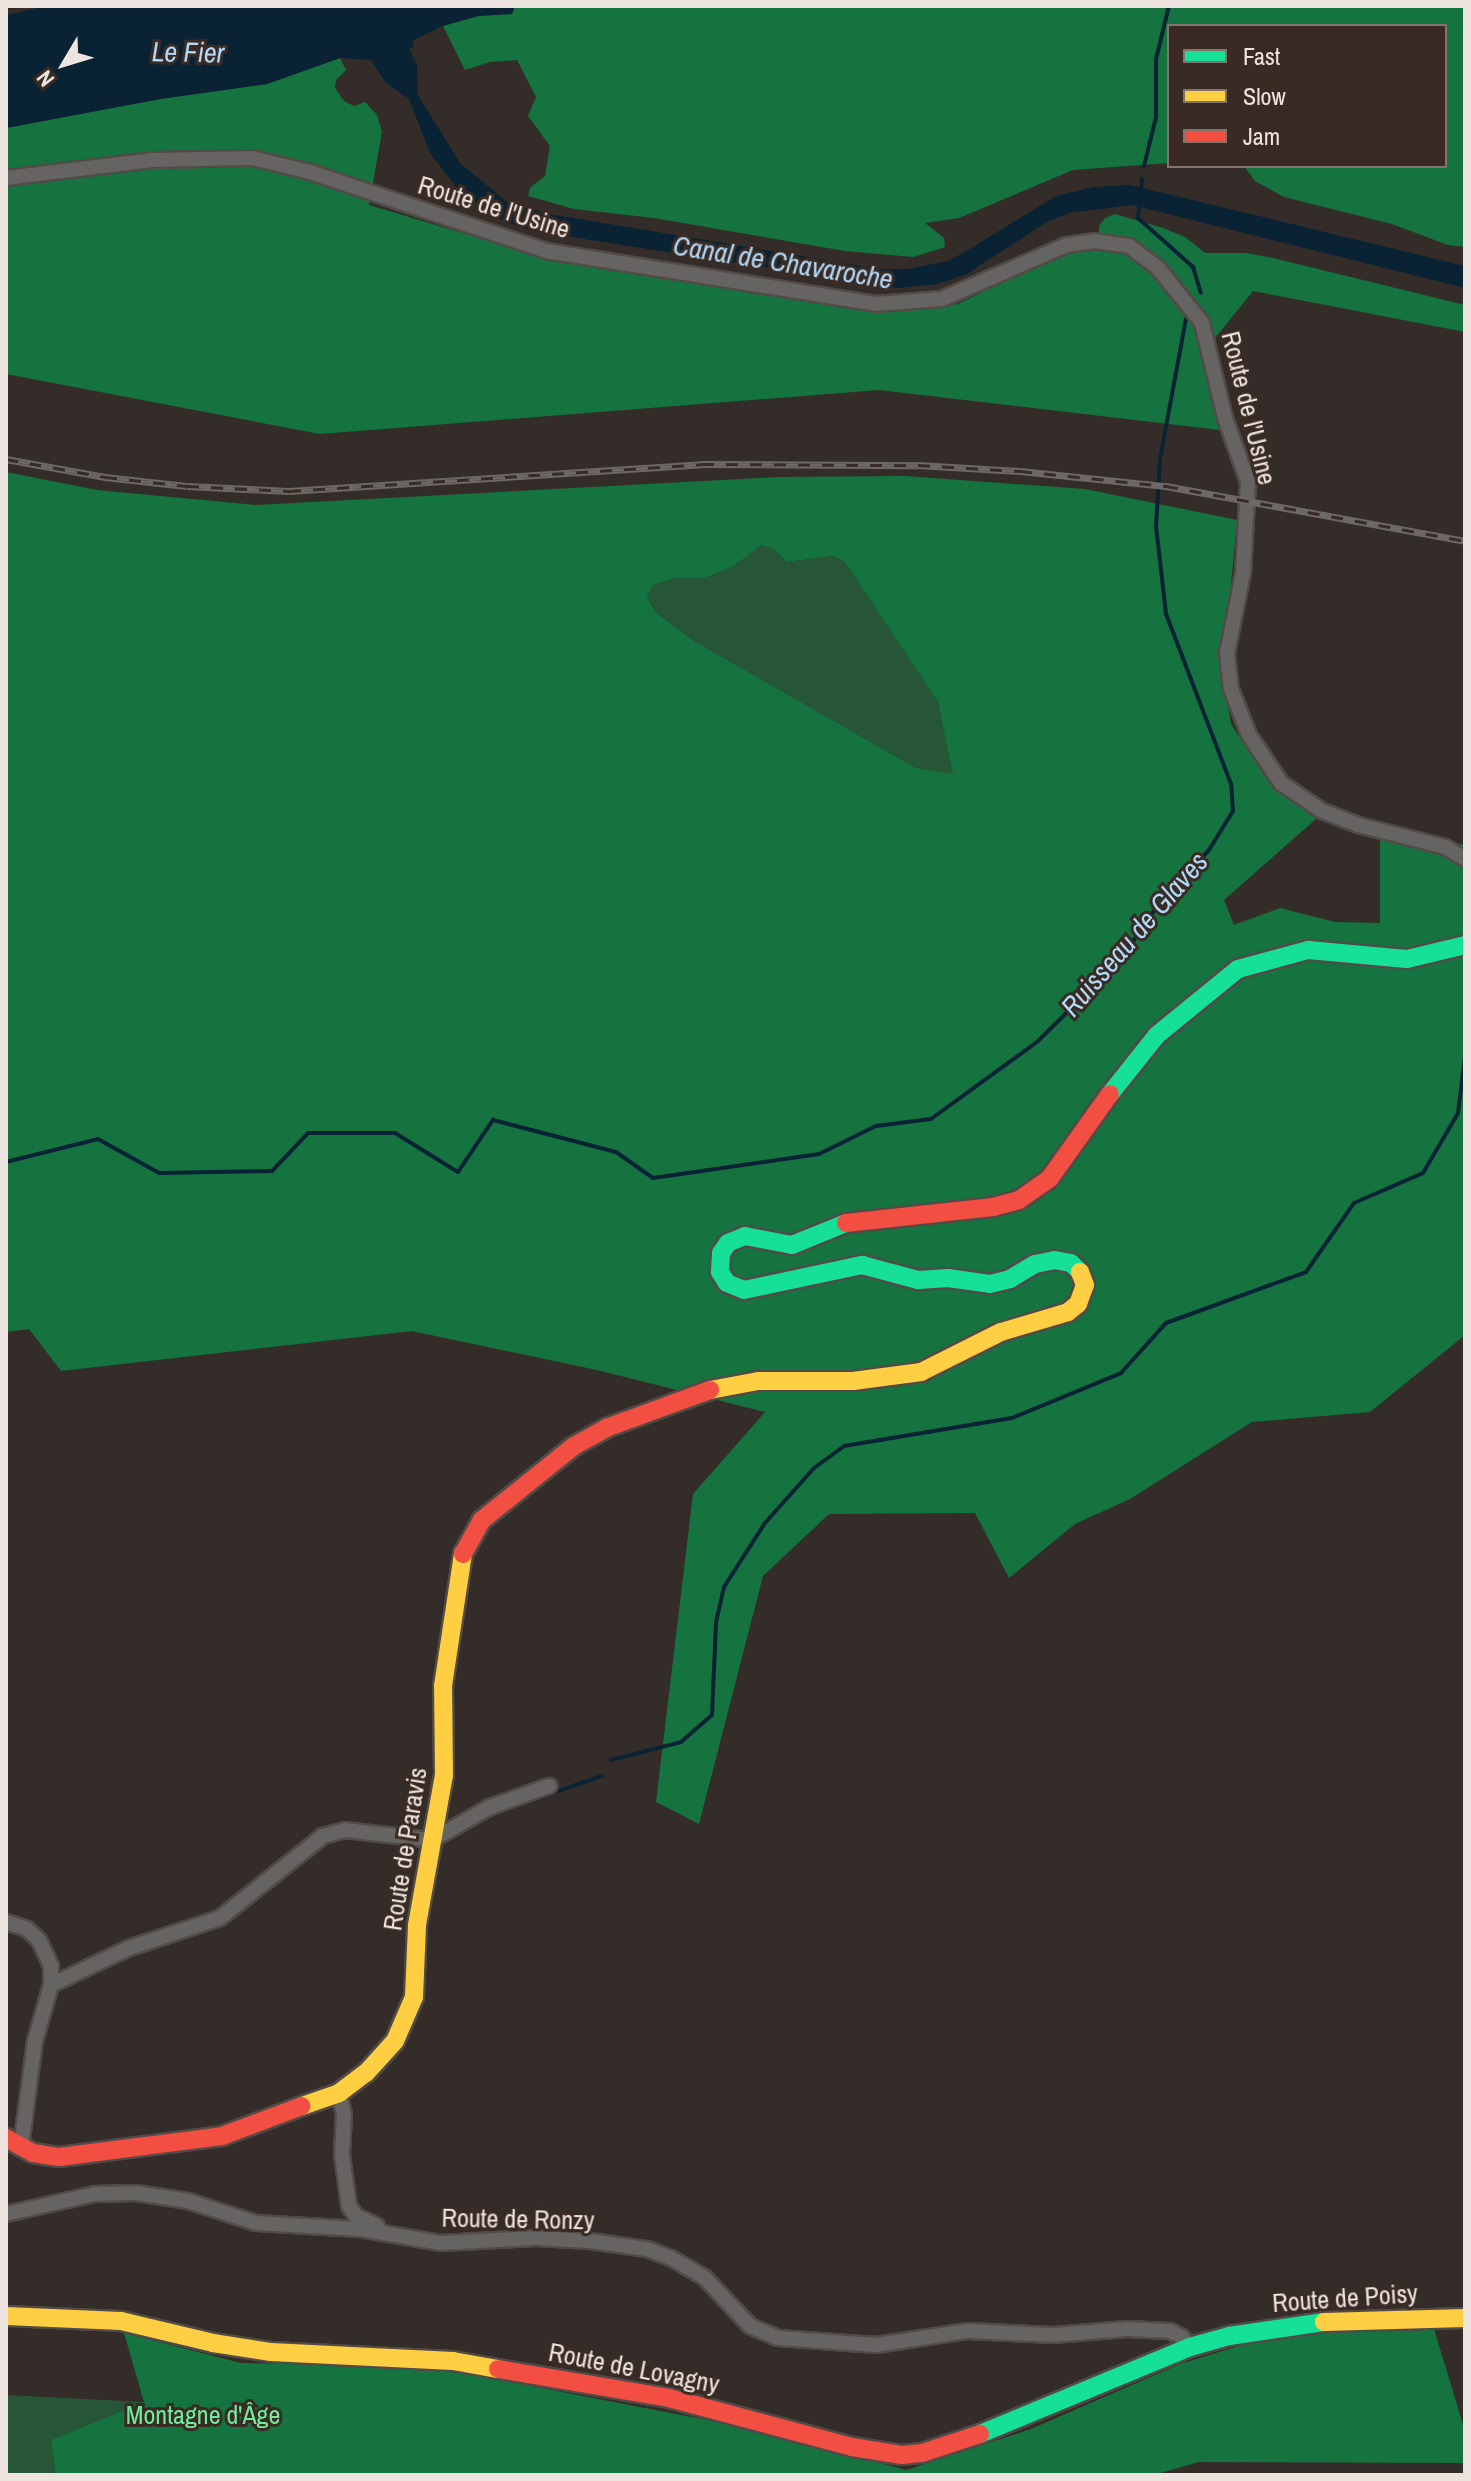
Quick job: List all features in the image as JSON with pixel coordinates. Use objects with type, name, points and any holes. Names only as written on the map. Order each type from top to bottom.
[{"type":"street","name":"Route de l'Usine","points":[[6,178],[153,160],[252,158],[310,172],[546,251],[876,304],[942,299],[1067,245],[1094,241],[1129,246],[1158,268],[1202,323],[1225,418],[1248,482],[1243,573],[1227,653],[1231,689],[1249,735],[1281,783],[1322,811],[1358,825],[1452,849],[1465,859]]},
{"type":"street","name":"Route de Paravis","points":[[13,2142],[42,2155],[69,2157],[209,2139],[339,2093],[360,2079],[387,2051],[411,2009],[416,1986],[417,1925],[444,1775],[443,1686],[458,1567],[474,1529],[574,1446],[606,1428],[725,1385],[902,1377],[934,1368],[1001,1332],[1068,1312],[1081,1298],[1085,1285],[1082,1274],[1071,1263],[1055,1260],[1035,1264],[1004,1281],[990,1284],[948,1278],[918,1280],[868,1266],[854,1266],[744,1290],[723,1278],[719,1259],[724,1248],[739,1237],[792,1245],[849,1222],[1002,1205],[1030,1194],[1050,1178],[1125,1072],[1157,1035],[1229,976],[1251,964],[1320,949],[1407,959],[1465,945]]},
{"type":"street","points":[[51,1985],[129,1948],[220,1918],[310,1844],[330,1833],[345,1830],[432,1840],[490,1807],[549,1786]]},
{"type":"street","points":[[6,1922],[27,1929],[45,1947],[51,1966],[51,1985],[13,2142]]},
{"type":"street","points":[[339,2093],[344,2115],[342,2155],[349,2206],[356,2216],[371,2222],[382,2232]]},
{"type":"street","name":"Route de Ronzy","points":[[6,2214],[95,2194],[136,2193],[179,2199],[256,2223],[382,2232],[440,2243],[553,2239],[647,2249],[698,2273],[750,2326],[778,2338],[876,2345],[968,2331],[1053,2335],[1139,2330],[1170,2331],[1182,2337],[1190,2347]]},
{"type":"street","name":"Route de Lovagny","points":[[6,2316],[121,2321],[213,2343],[271,2352],[453,2361],[669,2398],[893,2455],[922,2453],[962,2441],[1190,2347],[1229,2336]]},
{"type":"street","name":"Route de Poisy","points":[[1229,2336],[1332,2321],[1465,2318]]},
{"type":"green space","points":[[515,6],[1465,6],[1465,247],[1448,245],[1392,224],[1284,197],[1255,181],[1245,168],[1447,168],[1447,24],[1167,24],[1167,163],[1073,170],[959,218],[925,223],[944,238],[945,247],[913,257],[845,251],[654,218],[574,209],[528,196],[530,188],[545,176],[550,146],[528,116],[536,97],[517,60],[490,62],[465,70],[443,26],[478,16],[512,14]]},
{"type":"green space","points":[[340,58],[346,70],[336,80],[335,88],[344,101],[354,106],[365,102],[377,115],[382,132],[369,205],[489,241],[578,262],[838,306],[923,310],[958,304],[1066,251],[1099,246],[1099,226],[1105,218],[1115,214],[1185,237],[1205,253],[1246,253],[1273,258],[1465,305],[1465,332],[1253,291],[1203,353],[1220,430],[879,390],[320,434],[6,374],[6,128],[160,99],[267,84]]},
{"type":"green space","points":[[6,472],[97,490],[256,505],[779,477],[905,476],[1085,489],[1237,520],[1230,596],[1220,655],[1231,724],[1270,784],[1317,818],[1224,900],[1234,925],[1280,908],[1335,922],[1380,923],[1380,829],[1465,845],[1465,1335],[1370,1412],[1252,1422],[1130,1499],[1075,1524],[1009,1578],[975,1513],[829,1514],[763,1576],[699,1824],[656,1802],[693,1494],[765,1412],[597,1370],[412,1331],[61,1371],[29,1329],[6,1332]],"holes":[[[762,545],[775,550],[787,562],[833,556],[845,562],[938,702],[953,774],[916,768],[696,642],[656,613],[647,597],[653,585],[674,578],[704,578],[731,568]]]},
{"type":"green space","points":[[762,545],[775,550],[787,562],[834,556],[845,562],[938,702],[954,775],[916,768],[696,642],[656,613],[647,597],[653,585],[674,578],[704,578],[731,568]]},
{"type":"green space","name":"Montagne d'Âge","points":[[1434,2329],[1465,2431],[1465,2463],[1199,2462],[1153,2475],[56,2475],[51,2440],[144,2402],[124,2333],[241,2363],[423,2365],[759,2430],[906,2470],[1031,2429],[1180,2364],[1258,2340],[1314,2333]]},
{"type":"green space","points":[[6,2395],[144,2402],[51,2440],[56,2475],[6,2475]]},
{"type":"water","points":[[47,6],[515,6],[512,14],[478,16],[443,26],[412,41],[414,46],[409,49],[417,65],[418,95],[460,163],[507,202],[549,214],[879,269],[908,269],[948,261],[1056,196],[1093,187],[1130,185],[1465,266],[1465,288],[1132,205],[1069,213],[1045,223],[967,274],[938,284],[898,288],[533,231],[496,218],[457,188],[430,153],[409,99],[386,83],[371,60],[340,58],[267,84],[160,99],[6,128],[6,15]]},
{"type":"waterway","name":"Ruisseau de Glaves","points":[[1144,166],[1156,117],[1156,59],[1169,6]]},
{"type":"waterway","points":[[1141,192],[1142,179]]},
{"type":"waterway","name":"Ruisseau de Glaves","points":[[1140,201],[1138,218],[1193,267],[1201,293]]},
{"type":"waterway","name":"Ruisseau de Glaves","points":[[6,1162],[98,1139],[159,1173],[272,1171],[308,1133],[395,1133],[458,1172],[493,1120],[616,1152],[653,1178],[819,1154],[876,1126],[931,1119],[1037,1042],[1120,960],[1165,895],[1209,850],[1233,811],[1231,784],[1166,614],[1156,526],[1160,459],[1186,319]]},
{"type":"waterway","points":[[611,1760],[681,1742],[712,1715],[716,1622],[724,1587],[765,1523],[814,1468],[844,1446],[1012,1418],[1121,1373],[1166,1323],[1306,1272],[1354,1203],[1423,1173],[1458,1113],[1465,1056]]},
{"type":"waterway","points":[[484,1817],[602,1776]]},
{"type":"railway","points":[[6,459],[105,477],[187,486],[289,491],[702,464],[918,465],[1020,471],[1166,486],[1465,541]]},
{"type":"traffic: fast","points":[[1110,1094],[1157,1035],[1238,969],[1308,950],[1407,959],[1465,945]]},
{"type":"traffic: fast","points":[[846,1223],[792,1245],[745,1236],[728,1243],[721,1253],[720,1272],[727,1283],[744,1290],[862,1265],[918,1280],[948,1278],[990,1284],[1010,1279],[1035,1264],[1055,1260],[1071,1263],[1080,1272]]},
{"type":"traffic: fast","points":[[980,2434],[1190,2347],[1229,2336],[1324,2322]]},
{"type":"traffic: slow","points":[[710,1390],[758,1381],[853,1381],[921,1372],[1001,1332],[1068,1312],[1078,1304],[1085,1285],[1080,1272]]},
{"type":"traffic: slow","points":[[302,2106],[339,2093],[366,2073],[395,2041],[414,1997],[417,1925],[444,1775],[443,1686],[463,1554]]},
{"type":"traffic: slow","points":[[6,2316],[121,2321],[213,2343],[271,2352],[453,2361],[498,2369]]},
{"type":"traffic: slow","points":[[1324,2322],[1465,2318]]},
{"type":"traffic: jam","points":[[846,1223],[993,1207],[1019,1200],[1050,1178],[1110,1094]]},
{"type":"traffic: jam","points":[[463,1554],[482,1520],[574,1446],[606,1428],[710,1390]]},
{"type":"traffic: jam","points":[[6,2138],[33,2153],[59,2157],[222,2136],[302,2106]]},
{"type":"traffic: jam","points":[[498,2369],[669,2398],[852,2447],[902,2455],[922,2453],[980,2434]]},
{"type":"water label","name":"Le Fier","points":[[188,52]]},
{"type":"water label","name":"Canal de Chavaroche","points":[[783,262]]}]
